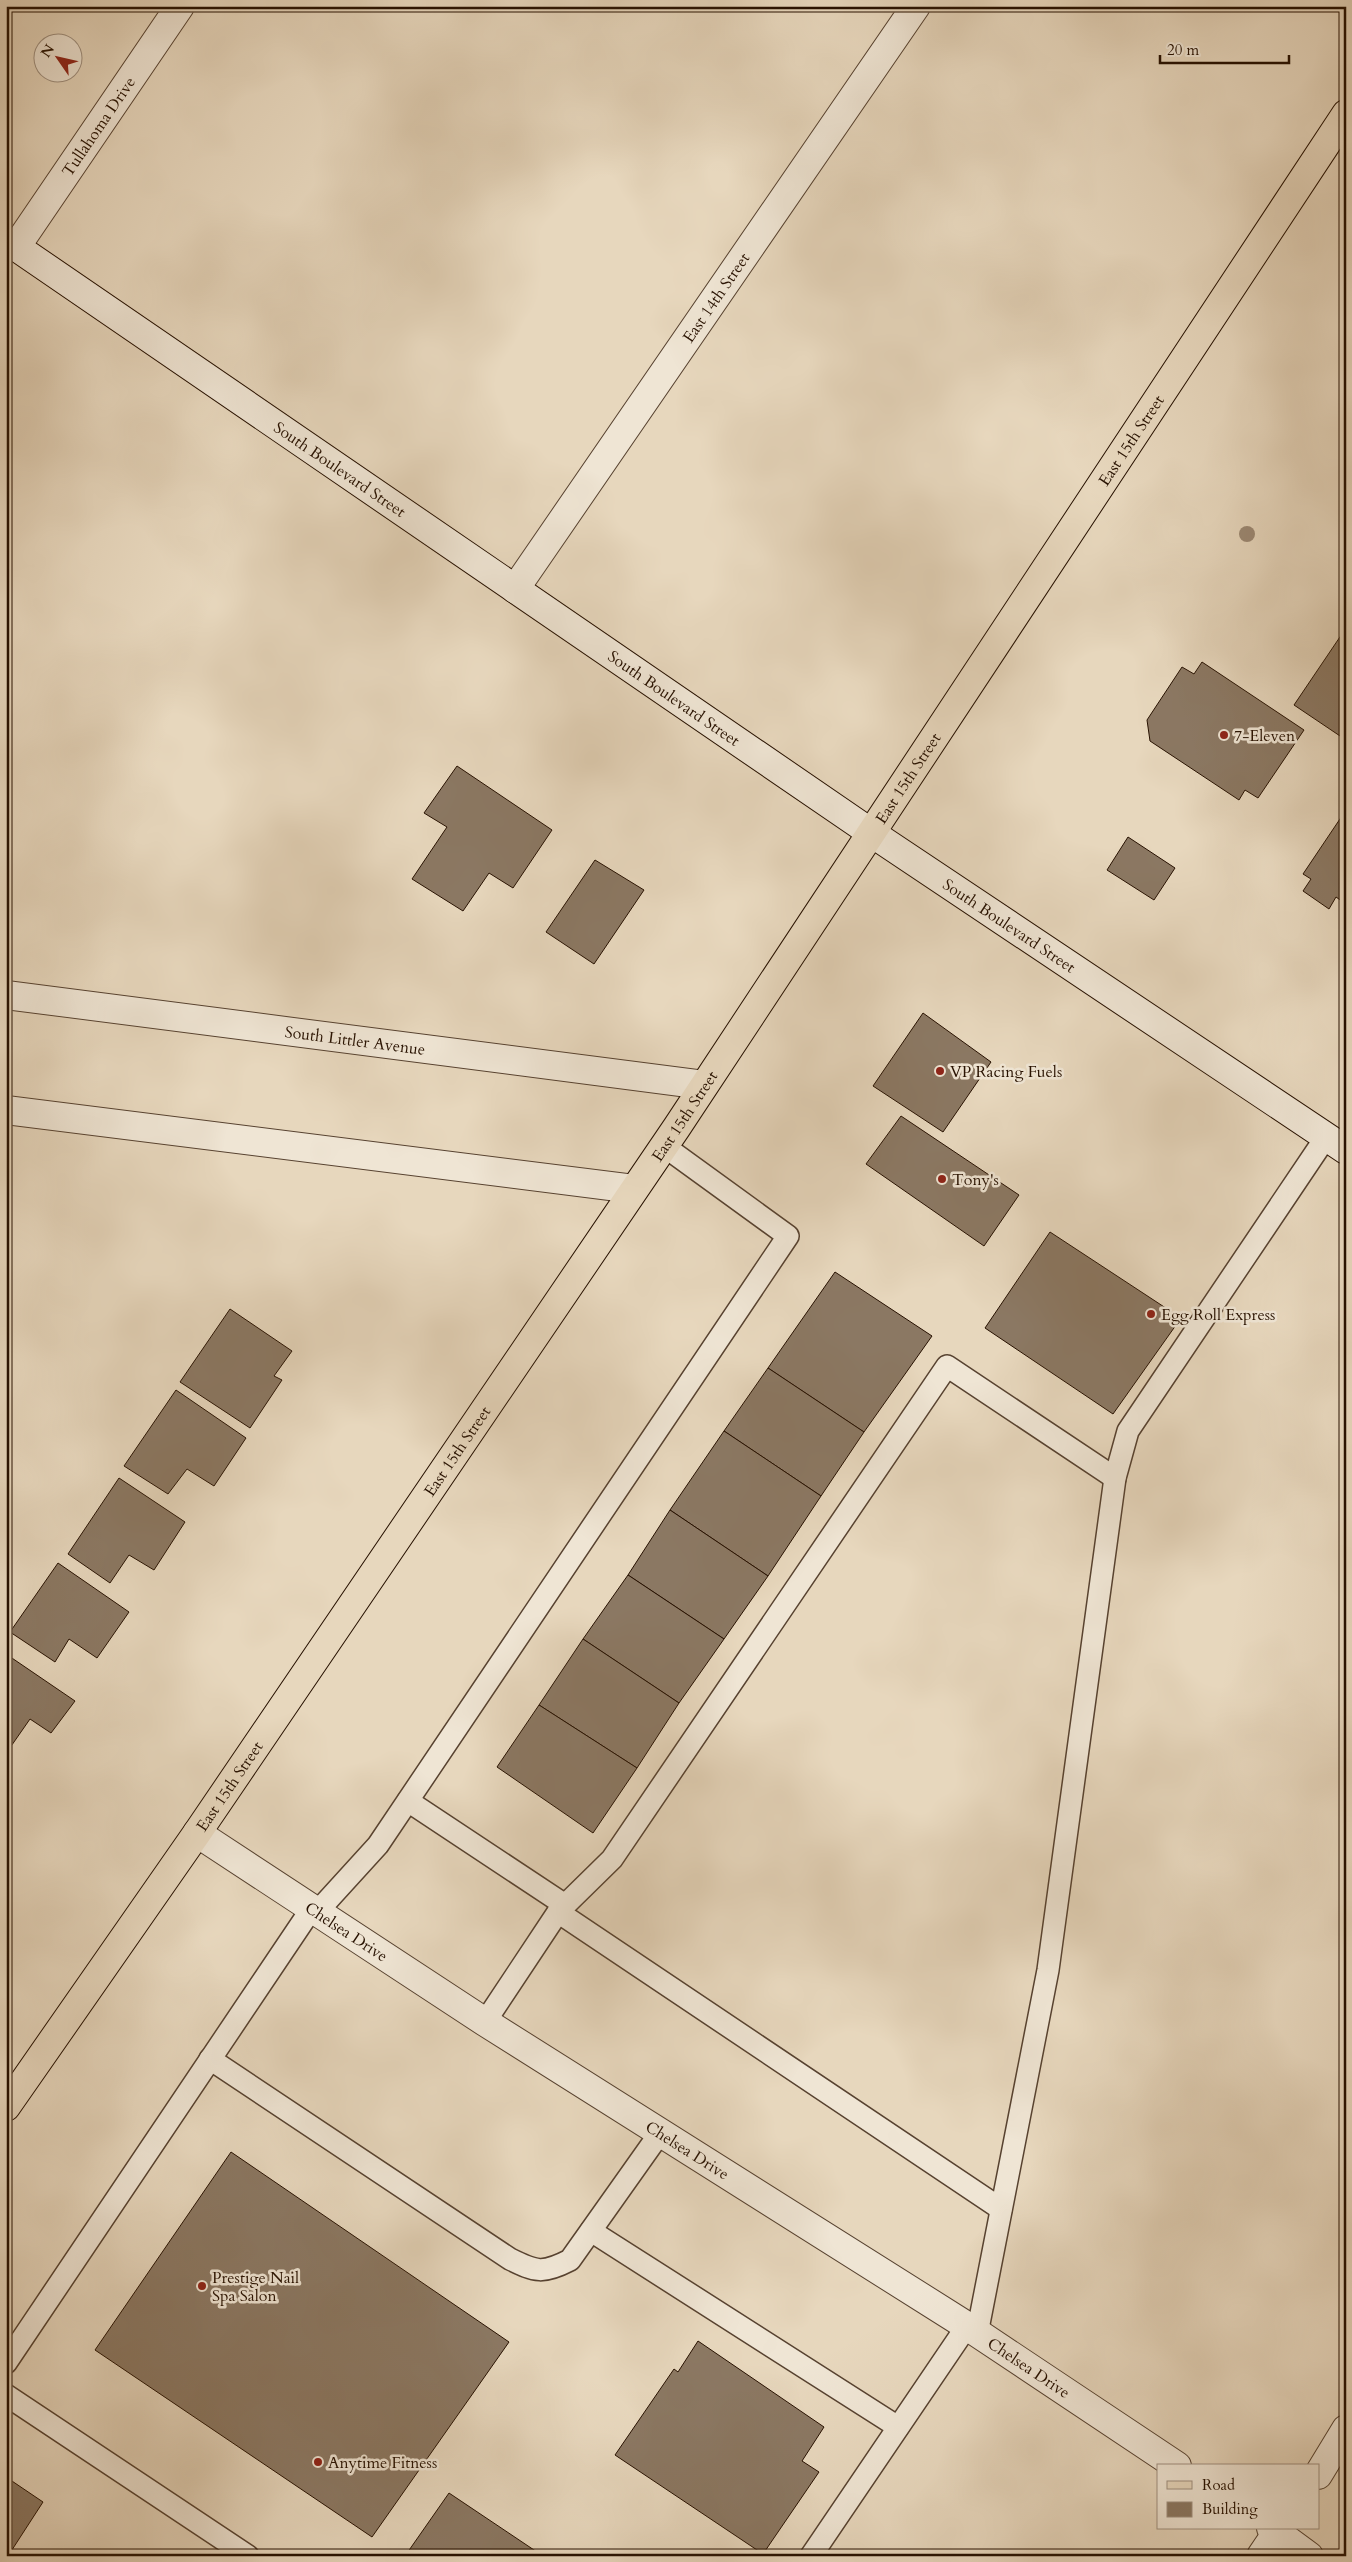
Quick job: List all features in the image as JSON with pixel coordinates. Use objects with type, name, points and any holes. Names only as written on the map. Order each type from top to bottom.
[{"type":"main road","name":"East 15th Street","points":[[6,2107],[197,1833],[664,1146],[1346,114]]},
{"type":"street","name":"Tullahoma Drive","points":[[11,243],[180,6]]},
{"type":"street","name":"East 14th Street","points":[[515,589],[916,6]]},
{"type":"street","name":"South Boulevard Street","points":[[11,243],[870,832],[1103,990],[1336,1144]]},
{"type":"street","name":"South Littler Avenue","points":[[6,995],[704,1085]]},
{"type":"street","points":[[6,1110],[634,1189]]},
{"type":"street","name":"Chelsea Drive","points":[[197,1833],[485,2022],[972,2330],[1174,2464]]},
{"type":"street","points":[[1320,2472],[1346,2429]]},
{"type":"street","points":[[1261,2556],[1276,2530],[1310,2556]]},
{"type":"lane","points":[[811,2556],[898,2427],[972,2330],[1001,2209],[1048,1970],[1115,1478],[1128,1431],[1336,1144]]},
{"type":"lane","points":[[6,2362],[210,2059],[315,1910],[378,1845],[788,1236],[664,1146]]},
{"type":"lane","points":[[485,2022],[562,1909],[612,1859],[947,1366],[1115,1478]]},
{"type":"lane","points":[[408,1801],[562,1909],[1001,2209]]},
{"type":"lane","points":[[210,2059],[510,2259],[533,2270],[551,2270],[570,2260],[660,2133]]},
{"type":"lane","points":[[591,2231],[898,2427]]},
{"type":"lane","points":[[6,2395],[248,2556]]},
{"type":"building","points":[[1346,628],[1346,740],[1294,705]]},
{"type":"building","name":"7-Eleven","points":[[1202,662],[1304,730],[1258,798],[1245,790],[1239,800],[1150,741],[1147,720],[1182,667],[1194,674]]},
{"type":"building","points":[[457,766],[552,830],[513,888],[489,873],[463,911],[412,879],[447,827],[424,813]]},
{"type":"building","points":[[1346,810],[1346,904],[1336,897],[1329,909],[1303,891],[1311,879],[1303,874]]},
{"type":"building","points":[[1128,837],[1175,868],[1154,900],[1107,870]]},
{"type":"building","points":[[595,860],[644,890],[594,964],[546,932]]},
{"type":"building","points":[[923,1013],[991,1062],[943,1132],[873,1086]]},
{"type":"building","name":"Tony's","points":[[901,1116],[1019,1195],[984,1246],[866,1164]]},
{"type":"building","points":[[1050,1232],[1181,1318],[1113,1414],[985,1328]]},
{"type":"building","points":[[835,1272],[932,1336],[864,1432],[768,1368]]},
{"type":"building","points":[[230,1309],[292,1351],[274,1376],[282,1380],[250,1428],[180,1382]]},
{"type":"building","points":[[768,1368],[864,1432],[821,1496],[724,1431]]},
{"type":"building","points":[[176,1390],[246,1438],[214,1486],[187,1469],[168,1494],[124,1466]]},
{"type":"building","points":[[724,1431],[821,1496],[768,1576],[670,1510]]},
{"type":"building","points":[[119,1478],[185,1522],[154,1570],[129,1555],[110,1583],[68,1554]]},
{"type":"building","points":[[670,1510],[768,1576],[724,1639],[628,1575]]},
{"type":"building","points":[[58,1563],[129,1612],[97,1658],[69,1639],[55,1662],[10,1632]]},
{"type":"building","points":[[628,1575],[724,1639],[679,1703],[583,1639]]},
{"type":"building","points":[[583,1639],[679,1703],[637,1768],[539,1705]]},
{"type":"building","points":[[6,1654],[75,1701],[51,1733],[30,1719],[7,1752]]},
{"type":"building","points":[[539,1705],[637,1768],[593,1833],[497,1767]]},
{"type":"building","points":[[231,2152],[509,2342],[372,2537],[95,2350]]},
{"type":"building","points":[[698,2341],[824,2427],[802,2461],[819,2472],[763,2554],[615,2455],[674,2369],[678,2372]]},
{"type":"building","points":[[6,2477],[43,2502],[8,2556],[6,2556]]},
{"type":"building","points":[[449,2493],[543,2556],[405,2556]]},
{"type":"place","name":"7-Eleven","points":[[1224,735]]},
{"type":"place","name":"VP Racing Fuels","points":[[940,1071]]},
{"type":"place","name":"Tony's","points":[[942,1179]]},
{"type":"place","name":"Egg Roll Express","points":[[1151,1314]]},
{"type":"place","name":"Prestige Nail Spa Salon","points":[[202,2286]]},
{"type":"place","name":"Anytime Fitness","points":[[318,2462]]}]
